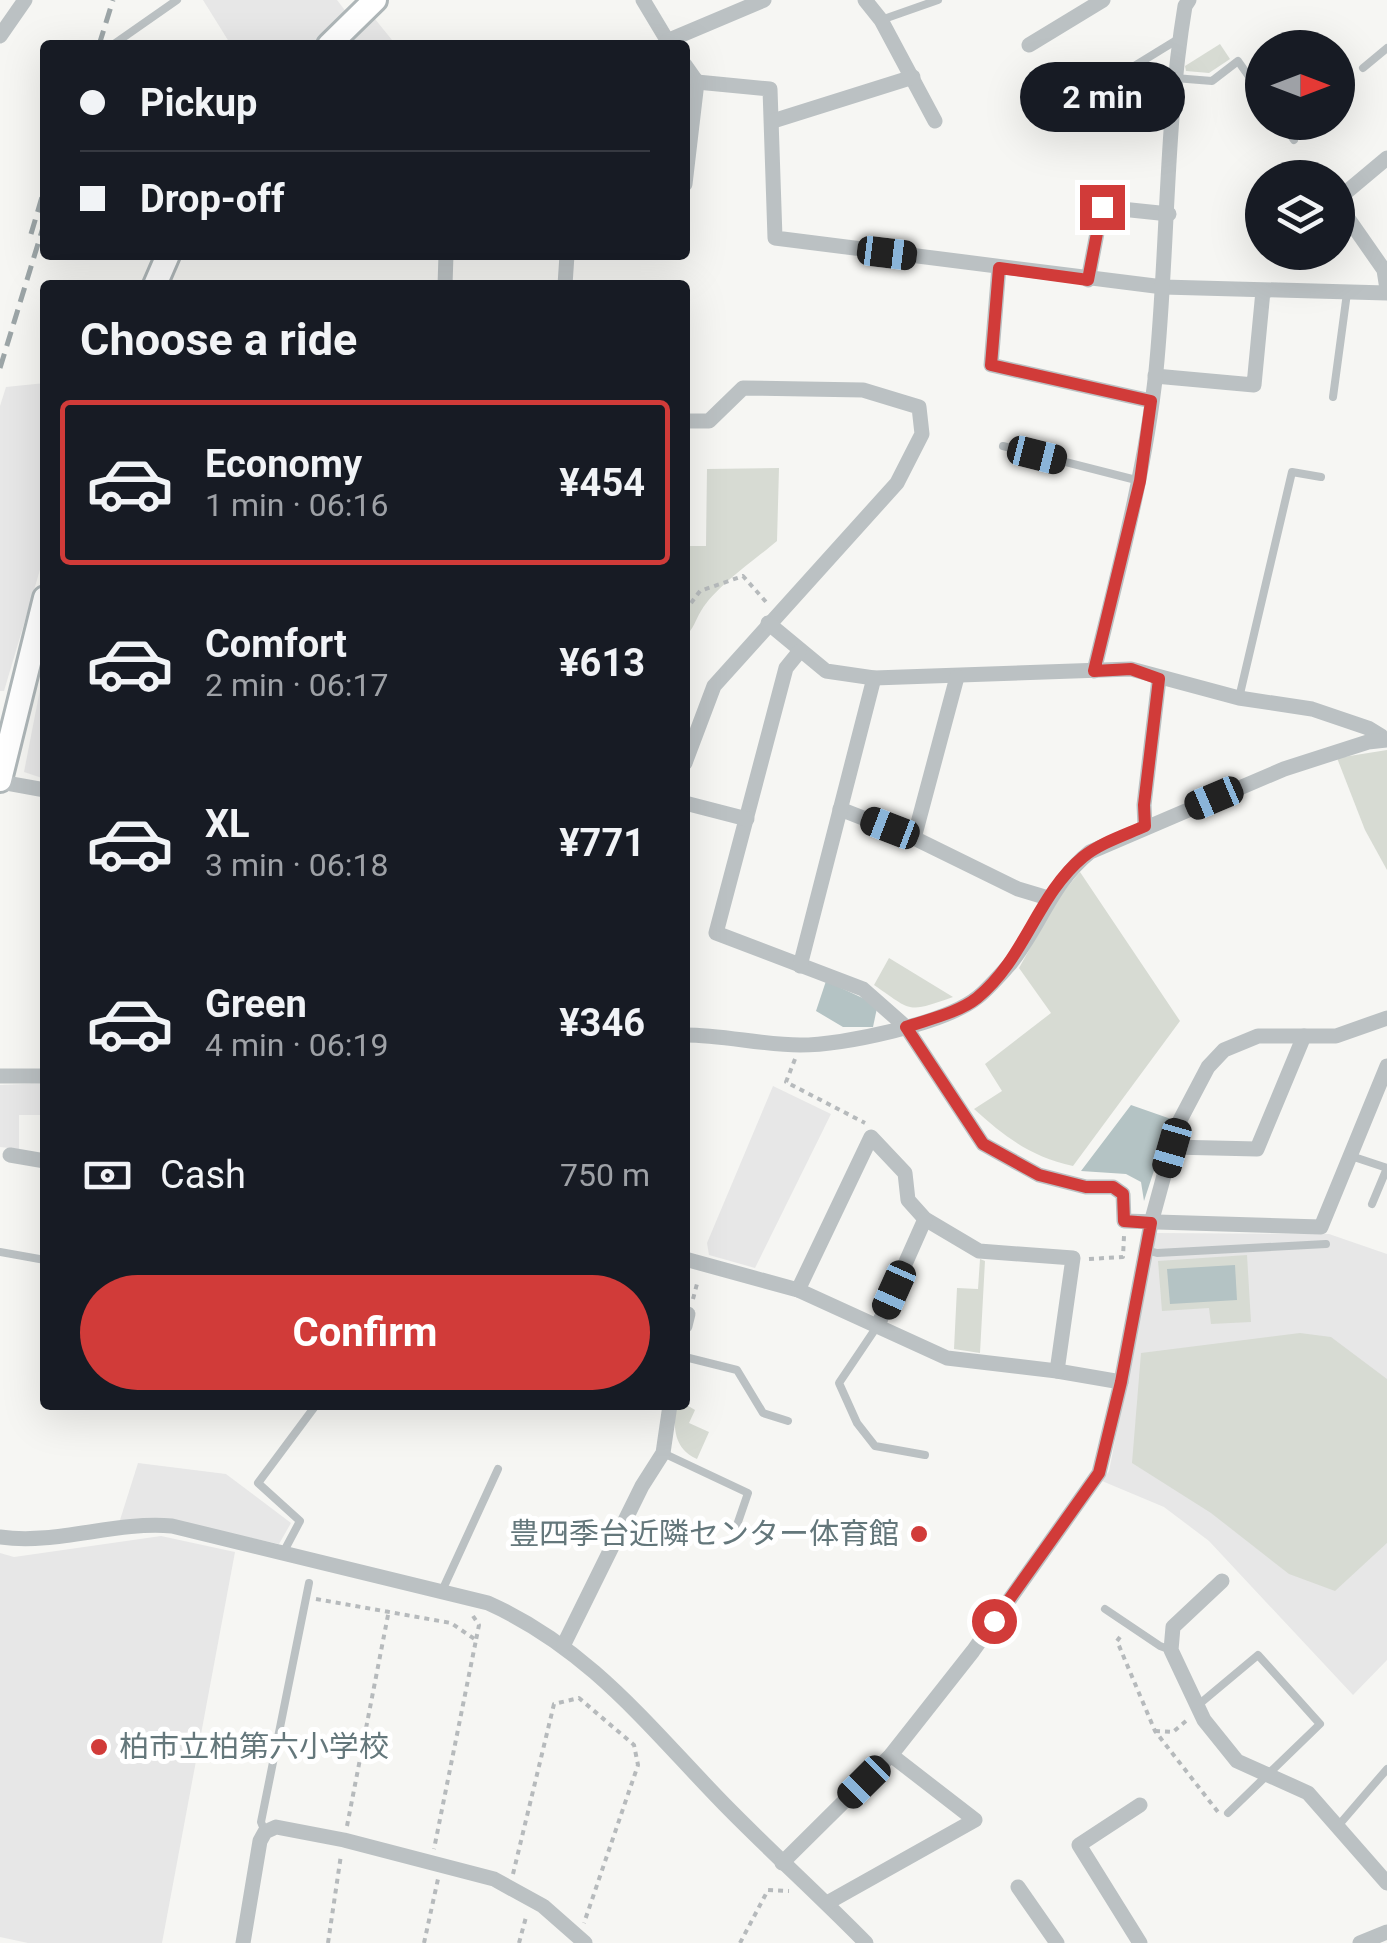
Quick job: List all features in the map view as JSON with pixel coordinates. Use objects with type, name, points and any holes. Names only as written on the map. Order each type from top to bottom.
[{"type":"main road","points":[[333,40],[365,4]]},
{"type":"main road","points":[[0,781],[40,618]]},
{"type":"street","points":[[3,22],[25,0]]},
{"type":"street","points":[[642,0],[667,40]]},
{"type":"street","points":[[676,40],[764,0]]},
{"type":"street","points":[[865,0],[882,20],[935,121]]},
{"type":"street","points":[[1029,45],[1103,0]]},
{"type":"street","points":[[1094,671],[1140,481],[1155,376],[1169,214],[1175,78],[1189,0]]},
{"type":"street","points":[[690,72],[697,82],[770,90],[775,238],[1163,288],[1346,294],[1387,291],[1384,270],[1355,227]]},
{"type":"street","points":[[773,121],[914,78]]},
{"type":"street","points":[[690,110],[697,82]]},
{"type":"street","points":[[1355,187],[1387,158]]},
{"type":"street","points":[[1088,280],[1102,207],[1169,214]]},
{"type":"street","points":[[999,268],[991,365],[1151,401]]},
{"type":"street","points":[[1155,376],[1254,386],[1263,291]]},
{"type":"street","points":[[690,421],[709,420],[743,388],[863,390],[919,407],[922,434],[897,483],[714,686],[690,751]]},
{"type":"street","points":[[772,618],[799,652],[826,672],[874,678],[1131,669],[1239,698],[1312,709],[1368,728],[1384,739]]},
{"type":"street","points":[[799,652],[786,668],[716,933],[862,990],[906,1027],[983,1144],[1039,1175],[1086,1187],[1113,1187],[1123,1194],[1124,1221],[1321,1227],[1386,1071]]},
{"type":"street","points":[[914,838],[956,677]]},
{"type":"street","points":[[800,966],[874,678]]},
{"type":"street","points":[[1145,826],[1159,679]]},
{"type":"street","points":[[690,1035],[801,1045],[850,1039],[906,1027],[976,999],[1026,942],[1048,898],[1090,852],[1284,769],[1384,739]]},
{"type":"street","points":[[0,781],[40,789]]},
{"type":"street","points":[[690,804],[747,819]]},
{"type":"street","points":[[840,808],[914,838],[1018,889],[1048,898]]},
{"type":"street","points":[[782,1864],[891,1755],[973,1650],[1099,1473],[1121,1382],[1151,1223],[1178,1124],[1208,1068],[1224,1050],[1258,1036],[1336,1036],[1387,1018]]},
{"type":"street","points":[[1172,1148],[1257,1149],[1304,1036]]},
{"type":"street","points":[[0,1076],[40,1076]]},
{"type":"street","points":[[798,1290],[872,1137],[905,1172],[908,1200],[925,1219],[979,1251],[1073,1258],[1057,1370]]},
{"type":"street","points":[[10,1155],[40,1160]]},
{"type":"street","points":[[878,1325],[925,1219]]},
{"type":"street","points":[[690,1260],[798,1290],[947,1358],[1057,1370],[1121,1382]]},
{"type":"street","points":[[564,1644],[642,1486],[663,1453],[669,1410]]},
{"type":"street","points":[[0,1536],[44,1538],[152,1524],[195,1531],[488,1604],[536,1626],[602,1676],[782,1864],[866,1943]]},
{"type":"street","points":[[1222,1580],[1174,1627],[1171,1650],[1198,1708],[1237,1760],[1308,1793],[1387,1883]]},
{"type":"street","points":[[828,1904],[975,1820],[891,1755]]},
{"type":"street","points":[[1140,1805],[1080,1845],[1140,1943]]},
{"type":"street","points":[[243,1943],[260,1841],[266,1832],[286,1827],[510,1886],[582,1940]]},
{"type":"street","points":[[1018,1887],[1058,1943]]},
{"type":"street","points":[[1360,1943],[1387,1932]]},
{"type":"lane","points":[[120,40],[177,0]]},
{"type":"lane","points":[[882,20],[938,0]]},
{"type":"lane","points":[[1040,124],[1180,38]]},
{"type":"lane","points":[[1363,68],[1387,48]]},
{"type":"lane","points":[[1175,78],[1212,81],[1238,60],[1245,70]]},
{"type":"lane","points":[[1333,397],[1346,294]]},
{"type":"lane","points":[[1003,446],[1140,481]]},
{"type":"lane","points":[[1239,698],[1292,472],[1321,477]]},
{"type":"lane","points":[[1351,1156],[1387,1168],[1372,1204]]},
{"type":"lane","points":[[1146,1250],[1326,1244]]},
{"type":"lane","points":[[0,1252],[40,1259]]},
{"type":"lane","points":[[878,1325],[839,1382],[857,1423],[875,1446],[926,1456]]},
{"type":"lane","points":[[690,1358],[737,1370],[763,1413],[788,1421]]},
{"type":"lane","points":[[283,1554],[300,1520],[258,1482],[312,1410]]},
{"type":"lane","points":[[663,1453],[748,1493],[736,1528]]},
{"type":"lane","points":[[441,1593],[498,1469]]},
{"type":"lane","points":[[266,1832],[261,1822],[310,1584]]},
{"type":"lane","points":[[1106,1609],[1171,1650]]},
{"type":"lane","points":[[1198,1708],[1258,1655],[1320,1724],[1228,1813]]},
{"type":"lane","points":[[1337,1827],[1387,1768]]},
{"type":"path","points":[[690,604],[700,591],[743,576],[772,618]]},
{"type":"path","points":[[801,1045],[786,1082],[864,1120],[872,1137]]},
{"type":"path","points":[[1073,1258],[1124,1257],[1124,1221]]},
{"type":"path","points":[[690,1309],[702,1264]]},
{"type":"path","points":[[307,1598],[450,1623],[476,1640],[424,1943]]},
{"type":"path","points":[[328,1943],[389,1610]]},
{"type":"path","points":[[1128,1625],[1117,1641],[1155,1732],[1222,1818],[1228,1813]]},
{"type":"path","points":[[510,1886],[554,1704],[579,1698],[634,1745],[638,1765],[582,1940]]},
{"type":"path","points":[[1155,1732],[1173,1732],[1198,1708]]},
{"type":"path","points":[[740,1943],[768,1890],[790,1891]]},
{"type":"path","points":[[519,1943],[531,1898]]},
{"type":"shaded area","points":[[203,0],[337,0],[347,13],[321,40],[228,40]]},
{"type":"shaded area","points":[[375,19],[392,40],[354,40]]},
{"type":"shaded area","points":[[1220,44],[1230,59],[1209,73],[1186,71],[1185,66]]},
{"type":"shaded area","points":[[40,384],[40,570],[4,691],[0,691],[0,406],[6,387]]},
{"type":"shaded area","points":[[779,468],[777,541],[716,592],[690,630],[690,546],[706,546],[707,469]]},
{"type":"shaded area","points":[[40,690],[40,777],[24,772]]},
{"type":"shaded area","points":[[1387,750],[1387,870],[1365,830],[1337,758]]},
{"type":"shaded area","points":[[1080,872],[1180,1021],[1073,1166],[1019,1145],[974,1109],[1002,1091],[985,1064],[1051,1013],[1019,968],[1058,898]]},
{"type":"shaded area","points":[[889,958],[953,997],[918,1007],[896,1001],[874,985]]},
{"type":"shaded area","points":[[826,981],[877,1008],[873,1027],[843,1027],[816,1011]]},
{"type":"shaded area","points":[[40,1083],[40,1115],[19,1115],[19,1149],[0,1147],[0,1085]]},
{"type":"shaded area","points":[[773,1086],[831,1114],[755,1268],[709,1255],[707,1243]]},
{"type":"shaded area","points":[[1131,1105],[1171,1119],[1144,1201],[1141,1182],[1126,1174],[1081,1171]]},
{"type":"shaded area","points":[[1156,1233],[1329,1234],[1387,1254],[1387,1660],[1353,1695],[1209,1541],[1164,1507],[1102,1481],[1109,1471]]},
{"type":"shaded area","points":[[1247,1255],[1251,1322],[1211,1324],[1209,1308],[1162,1311],[1158,1261]]},
{"type":"shaded area","points":[[980,1259],[985,1261],[980,1353],[954,1349],[957,1288],[978,1289]]},
{"type":"shaded area","points":[[1235,1265],[1237,1300],[1170,1304],[1167,1269]]},
{"type":"shaded area","points":[[1300,1333],[1331,1337],[1387,1379],[1387,1543],[1335,1591],[1289,1574],[1211,1513],[1132,1463],[1141,1353]]},
{"type":"shaded area","points":[[690,1407],[695,1410],[689,1423],[709,1432],[697,1459],[679,1444],[676,1410]]},
{"type":"shaded area","points":[[138,1463],[226,1474],[291,1523],[279,1544],[168,1520],[120,1520]]},
{"type":"shaded area","name":"柏市立柏第六小学校","points":[[161,1536],[235,1552],[162,1943],[28,1943],[0,1937],[0,1553],[14,1557]]},
{"type":"railway","points":[[101,40],[113,0]]},
{"type":"railway","points":[[31,234],[40,204]]},
{"type":"railway","points":[[0,368],[40,237]]},
{"type":"place","name":"豊四季台近隣センター体育館","points":[[919,1534]]},
{"type":"place","name":"柏市立柏第六小学校","points":[[99,1747]]},
{"type":"route","points":[[994,1621],[1099,1473],[1121,1382],[1151,1223],[1124,1221],[1123,1194],[1113,1187],[1086,1187],[1039,1175],[983,1144],[906,1027],[976,999],[1026,942],[1048,898],[1078,861],[1145,826],[1159,679],[1131,669],[1094,671],[1140,481],[1151,401],[991,365],[999,268],[1088,280],[1102,207]]}]
